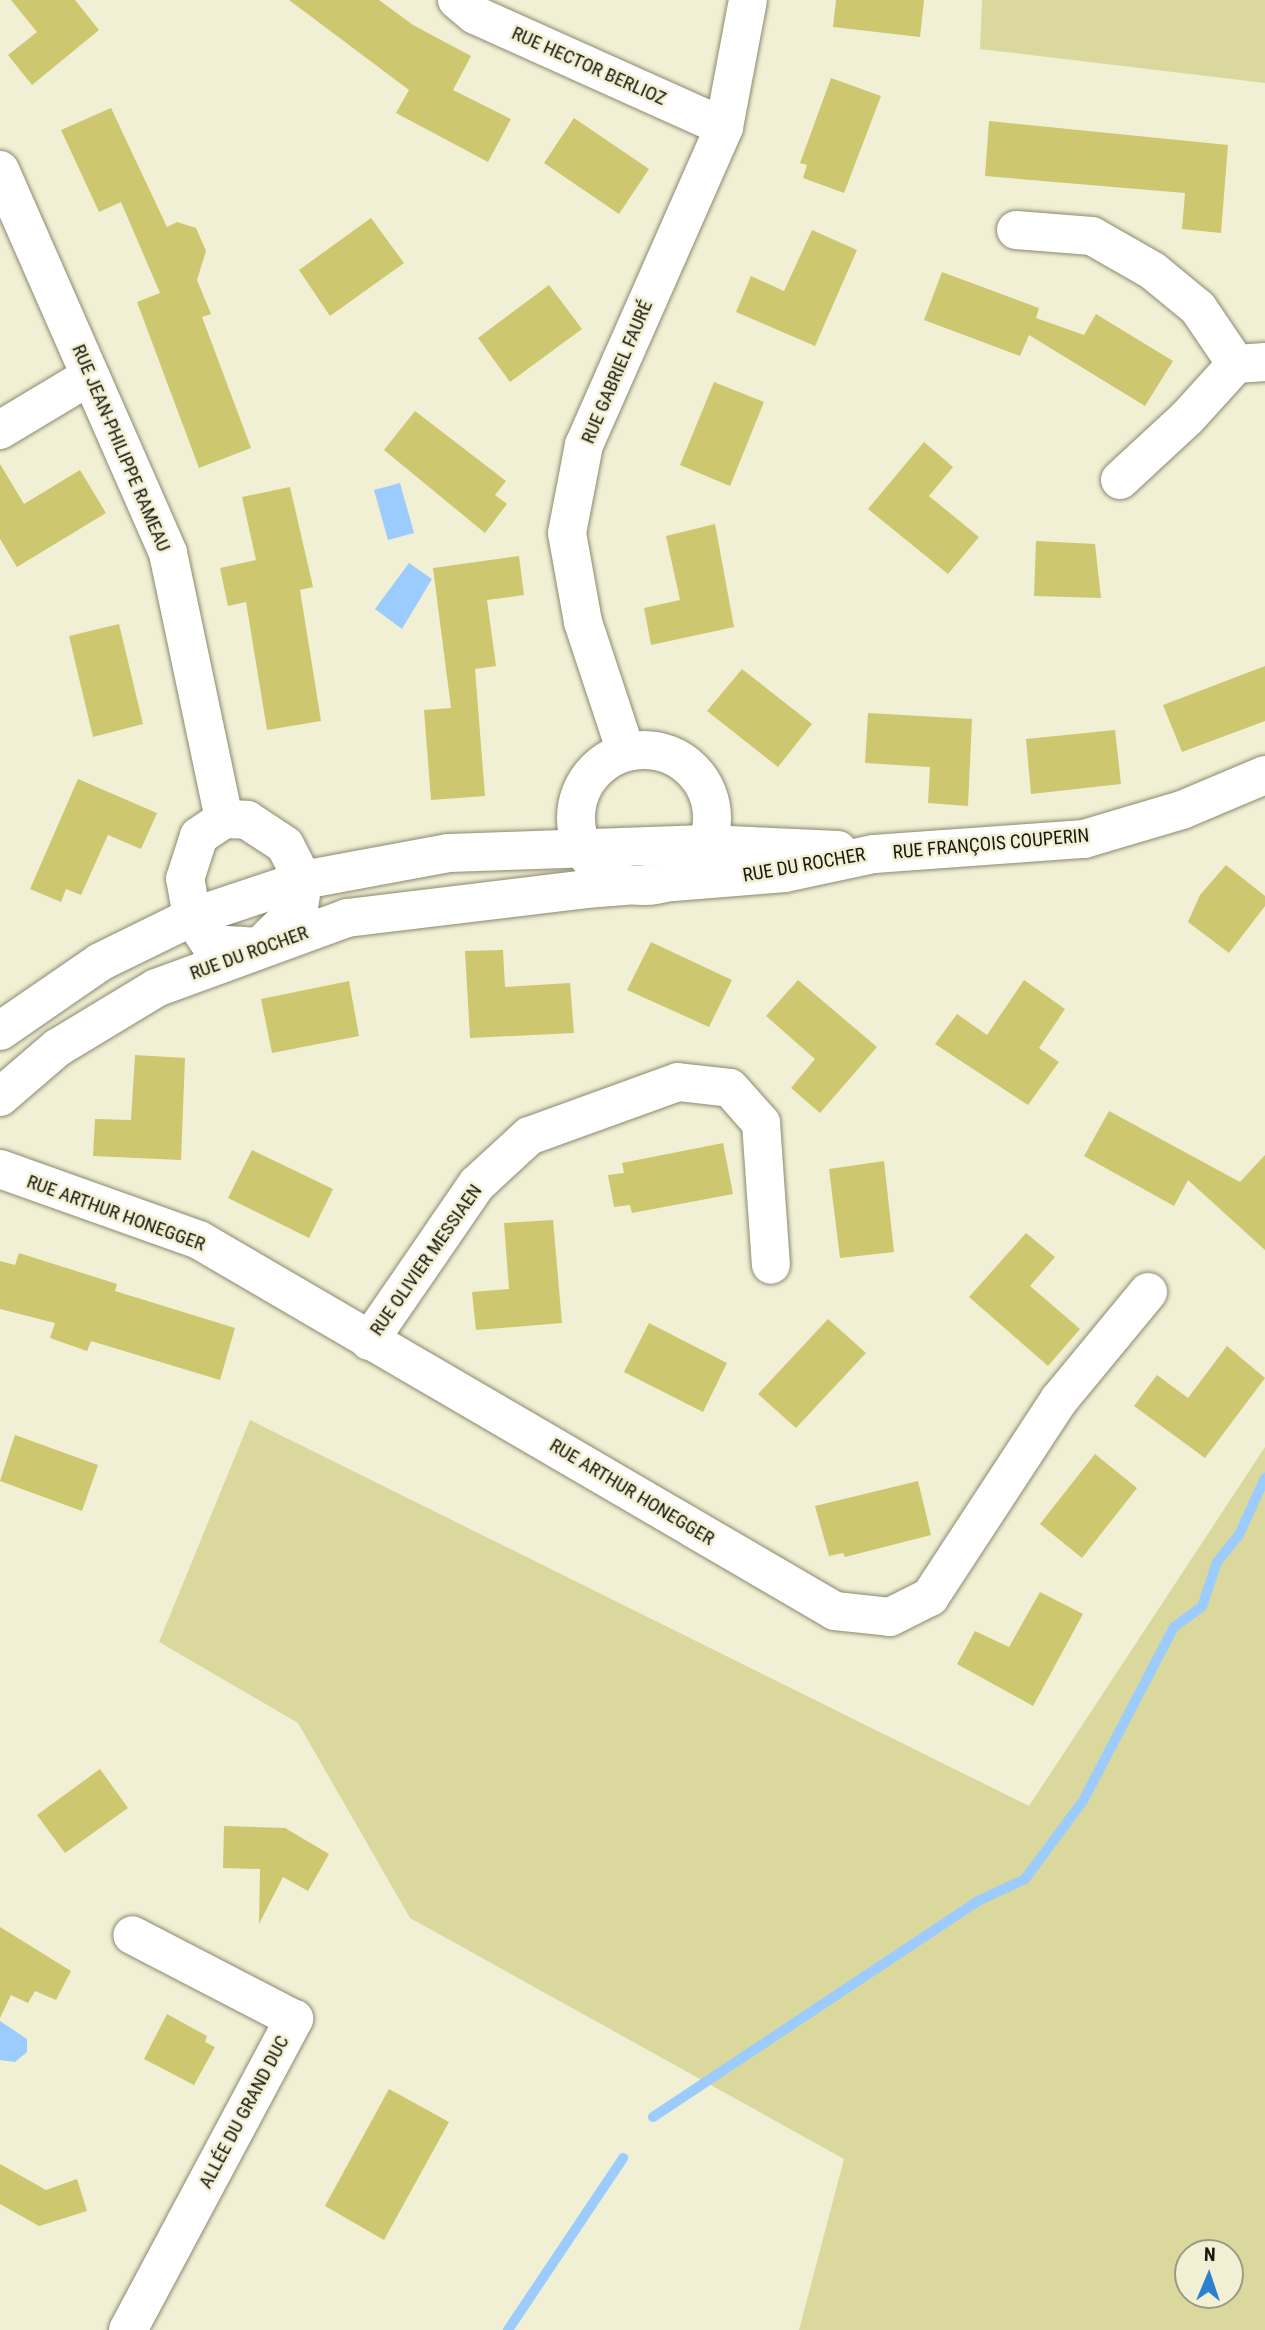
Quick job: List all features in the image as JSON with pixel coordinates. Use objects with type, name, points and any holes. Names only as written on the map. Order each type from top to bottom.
[{"type":"street","name":"RUE HECTOR BERLIOZ","points":[[457,0],[475,15],[724,127]]},
{"type":"street","name":"RUE GABRIEL FAURÉ","points":[[626,752],[583,622],[567,533],[584,445],[724,127],[748,0]]},
{"type":"street","name":"RUE JEAN-PHILIPPE RAMEAU","points":[[0,170],[168,553],[224,819]]},
{"type":"street","points":[[1016,230],[1092,236],[1153,271],[1198,308],[1251,363],[1186,418],[1120,480]]},
{"type":"street","points":[[0,430],[90,376]]},
{"type":"street","points":[[658,751],[680,761],[698,777],[711,804],[707,844],[684,873],[649,886],[632,885],[602,872],[582,846],[576,823],[581,792],[592,774],[626,752],[658,751]]},
{"type":"street","name":"RUE FRANÇOIS COUPERIN","points":[[874,854],[1084,839],[1182,810],[1265,775]]},
{"type":"street","points":[[224,819],[247,820],[285,845],[303,880],[299,908],[259,947],[211,944],[192,917],[185,879],[198,836],[224,819]]},
{"type":"street","name":"RUE DU ROCHER","points":[[0,1031],[100,962],[192,917],[303,880],[449,853],[582,846],[783,844],[874,854]]},
{"type":"street","name":"RUE DU ROCHER","points":[[0,1097],[57,1048],[156,988],[259,947],[346,918],[586,889],[785,873],[874,854]]},
{"type":"street","name":"RUE OLIVIER MESSIAEN","points":[[369,1341],[477,1184],[529,1136],[678,1082],[730,1088],[761,1123],[771,1265]]},
{"type":"street","name":"RUE ARTHUR HONEGGER","points":[[0,1169],[199,1240],[835,1611],[890,1617],[930,1597],[1059,1400],[1148,1292]]},
{"type":"street","name":"ALLÉE DU GRAND DUC","points":[[128,2330],[294,2019],[132,1935]]},
{"type":"shaded area","points":[[982,0],[1265,0],[1265,83],[980,49]]},
{"type":"shaded area","points":[[250,1420],[1029,1806],[1265,1447],[1265,2330],[799,2330],[844,2159],[410,1918],[298,1723],[159,1642]]},
{"type":"water","points":[[400,483],[414,533],[388,540],[374,490]]},
{"type":"water","points":[[409,563],[432,579],[402,629],[375,609]]},
{"type":"water","points":[[0,2021],[27,2039],[27,2052],[15,2062],[0,2060]]},
{"type":"building","points":[[11,0],[75,0],[99,30],[32,85],[8,55],[37,32]]},
{"type":"building","points":[[289,0],[379,0],[413,25],[471,56],[453,90],[511,119],[488,162],[396,113],[409,90]]},
{"type":"building","points":[[836,0],[924,0],[920,37],[833,27]]},
{"type":"building","points":[[831,78],[881,96],[844,193],[803,178],[807,165],[800,163]]},
{"type":"building","points":[[111,108],[167,227],[177,222],[196,228],[206,251],[197,280],[211,314],[202,317],[251,448],[199,468],[137,302],[160,293],[121,202],[99,212],[61,130]]},
{"type":"building","points":[[574,118],[649,169],[619,214],[544,163]]},
{"type":"building","points":[[989,121],[1228,145],[1221,233],[1182,229],[1185,193],[985,176]]},
{"type":"building","points":[[371,218],[404,263],[330,316],[299,270]]},
{"type":"building","points":[[812,230],[857,250],[815,346],[736,312],[751,276],[784,291]]},
{"type":"building","points":[[942,272],[1039,308],[1036,318],[1084,335],[1096,314],[1173,361],[1145,406],[1029,335],[1020,356],[924,320]]},
{"type":"building","points":[[549,285],[582,329],[510,382],[478,338]]},
{"type":"building","points":[[714,382],[764,402],[730,486],[680,465]]},
{"type":"building","points":[[415,411],[506,481],[495,495],[507,504],[485,533],[384,450]]},
{"type":"building","points":[[924,442],[953,467],[929,496],[979,537],[948,574],[868,509]]},
{"type":"building","points":[[0,464],[24,504],[80,470],[106,513],[17,567],[0,539]]},
{"type":"building","points":[[290,487],[313,587],[300,590],[321,721],[267,730],[246,602],[228,606],[220,568],[256,560],[242,497]]},
{"type":"building","points":[[715,524],[734,627],[651,645],[644,608],[680,600],[666,536]]},
{"type":"building","points":[[1036,541],[1095,544],[1101,598],[1034,596]]},
{"type":"building","points":[[519,556],[524,595],[487,600],[496,666],[475,669],[485,796],[431,800],[424,710],[451,708],[433,568]]},
{"type":"building","points":[[119,624],[143,724],[93,737],[69,636]]},
{"type":"building","points":[[1265,666],[1265,721],[1182,752],[1163,705]]},
{"type":"building","points":[[742,669],[812,724],[778,767],[707,711]]},
{"type":"building","points":[[868,713],[972,719],[968,806],[928,803],[930,767],[865,763]]},
{"type":"building","points":[[1115,730],[1121,784],[1031,794],[1026,739]]},
{"type":"building","points":[[78,779],[157,813],[141,849],[108,835],[81,895],[66,889],[61,902],[30,889]]},
{"type":"building","points":[[1226,865],[1265,896],[1265,906],[1229,953],[1188,922],[1200,895]]},
{"type":"building","points":[[651,942],[732,980],[709,1027],[627,990]]},
{"type":"building","points":[[503,950],[505,987],[570,983],[574,1033],[470,1038],[465,951]]},
{"type":"building","points":[[798,980],[877,1047],[820,1113],[791,1088],[815,1059],[766,1016]]},
{"type":"building","points":[[1024,980],[1065,1009],[1039,1048],[1059,1062],[1028,1105],[935,1044],[957,1014],[987,1035]]},
{"type":"building","points":[[349,981],[359,1036],[272,1053],[261,999]]},
{"type":"building","points":[[135,1055],[185,1058],[181,1160],[93,1156],[95,1119],[131,1120]]},
{"type":"building","points":[[1109,1111],[1240,1182],[1265,1155],[1265,1250],[1188,1180],[1174,1206],[1084,1156]]},
{"type":"building","points":[[723,1143],[733,1194],[632,1213],[630,1205],[614,1207],[608,1175],[624,1173],[622,1163]]},
{"type":"building","points":[[252,1150],[333,1189],[309,1238],[228,1198]]},
{"type":"building","points":[[884,1161],[894,1252],[840,1258],[829,1169]]},
{"type":"building","points":[[553,1220],[562,1323],[476,1330],[472,1292],[509,1289],[504,1223]]},
{"type":"building","points":[[1026,1233],[1055,1257],[1030,1286],[1080,1329],[1048,1366],[969,1297]]},
{"type":"building","points":[[19,1253],[117,1284],[115,1291],[235,1328],[220,1380],[91,1341],[87,1351],[50,1338],[55,1323],[0,1309],[0,1261],[15,1265]]},
{"type":"building","points":[[828,1319],[866,1353],[796,1428],[758,1394]]},
{"type":"building","points":[[649,1323],[727,1363],[703,1412],[624,1372]]},
{"type":"building","points":[[1227,1346],[1265,1378],[1205,1458],[1134,1406],[1157,1375],[1188,1398]]},
{"type":"building","points":[[15,1435],[98,1465],[82,1511],[0,1481]]},
{"type":"building","points":[[1095,1454],[1137,1488],[1082,1558],[1040,1524]]},
{"type":"building","points":[[918,1481],[931,1535],[845,1557],[843,1553],[829,1556],[815,1506]]},
{"type":"building","points":[[1040,1592],[1083,1614],[1033,1706],[957,1664],[975,1631],[1009,1647]]},
{"type":"building","points":[[100,1769],[128,1808],[65,1853],[37,1815]]},
{"type":"building","points":[[224,1826],[285,1828],[329,1854],[308,1891],[283,1877],[259,1924],[260,1869],[223,1868]]},
{"type":"building","points":[[0,1927],[71,1971],[56,2000],[35,1991],[28,2003],[11,1995],[0,2018]]},
{"type":"building","points":[[167,2014],[207,2036],[205,2042],[215,2047],[194,2085],[144,2059]]},
{"type":"building","points":[[389,2089],[449,2122],[384,2240],[325,2206]]},
{"type":"building","points":[[0,2164],[46,2190],[77,2179],[87,2211],[39,2226],[0,2204]]},
{"type":"waterway","points":[[653,2117],[978,1901],[1025,1879],[1083,1801],[1174,1627],[1202,1607],[1217,1562],[1239,1535],[1265,1478]]},
{"type":"waterway","points":[[508,2330],[623,2158]]}]
